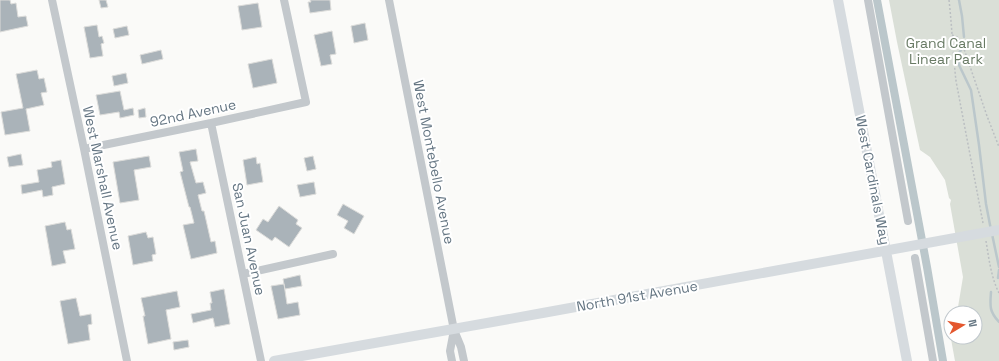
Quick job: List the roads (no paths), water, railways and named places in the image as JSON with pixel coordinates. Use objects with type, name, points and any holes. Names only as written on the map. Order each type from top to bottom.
[{"type":"main road","name":"West Cardinals Way","points":[[838,0],[907,361]]},
{"type":"main road","name":"North 91st Avenue","points":[[274,361],[454,330],[999,230]]},
{"type":"street","name":"West Marshall Avenue","points":[[52,0],[127,361]]},
{"type":"street","name":"92nd Avenue","points":[[84,149],[306,102],[284,0]]},
{"type":"street","name":"West Montebello Avenue","points":[[389,0],[454,330],[462,347],[464,361]]},
{"type":"street","points":[[868,0],[908,221]]},
{"type":"street","name":"San Juan Avenue","points":[[211,123],[261,361]]},
{"type":"street","points":[[243,274],[333,254]]},
{"type":"street","points":[[915,258],[933,361]]},
{"type":"street","name":"West Montebello Avenue","points":[[452,361],[450,351],[454,330]]},
{"type":"waterway","points":[[877,0],[943,361]]},
{"type":"waterway","points":[[959,0],[964,37]]},
{"type":"waterway","points":[[961,50],[959,53],[959,65],[971,90],[986,204],[991,230]]},
{"type":"waterway","points":[[992,234],[999,267]]},
{"type":"waterway","points":[[998,278],[999,270]]},
{"type":"waterway","points":[[991,292],[991,308],[993,315],[999,322]]},
{"type":"park label","name":"Grand Canal Linear Park","points":[[946,52]]}]
